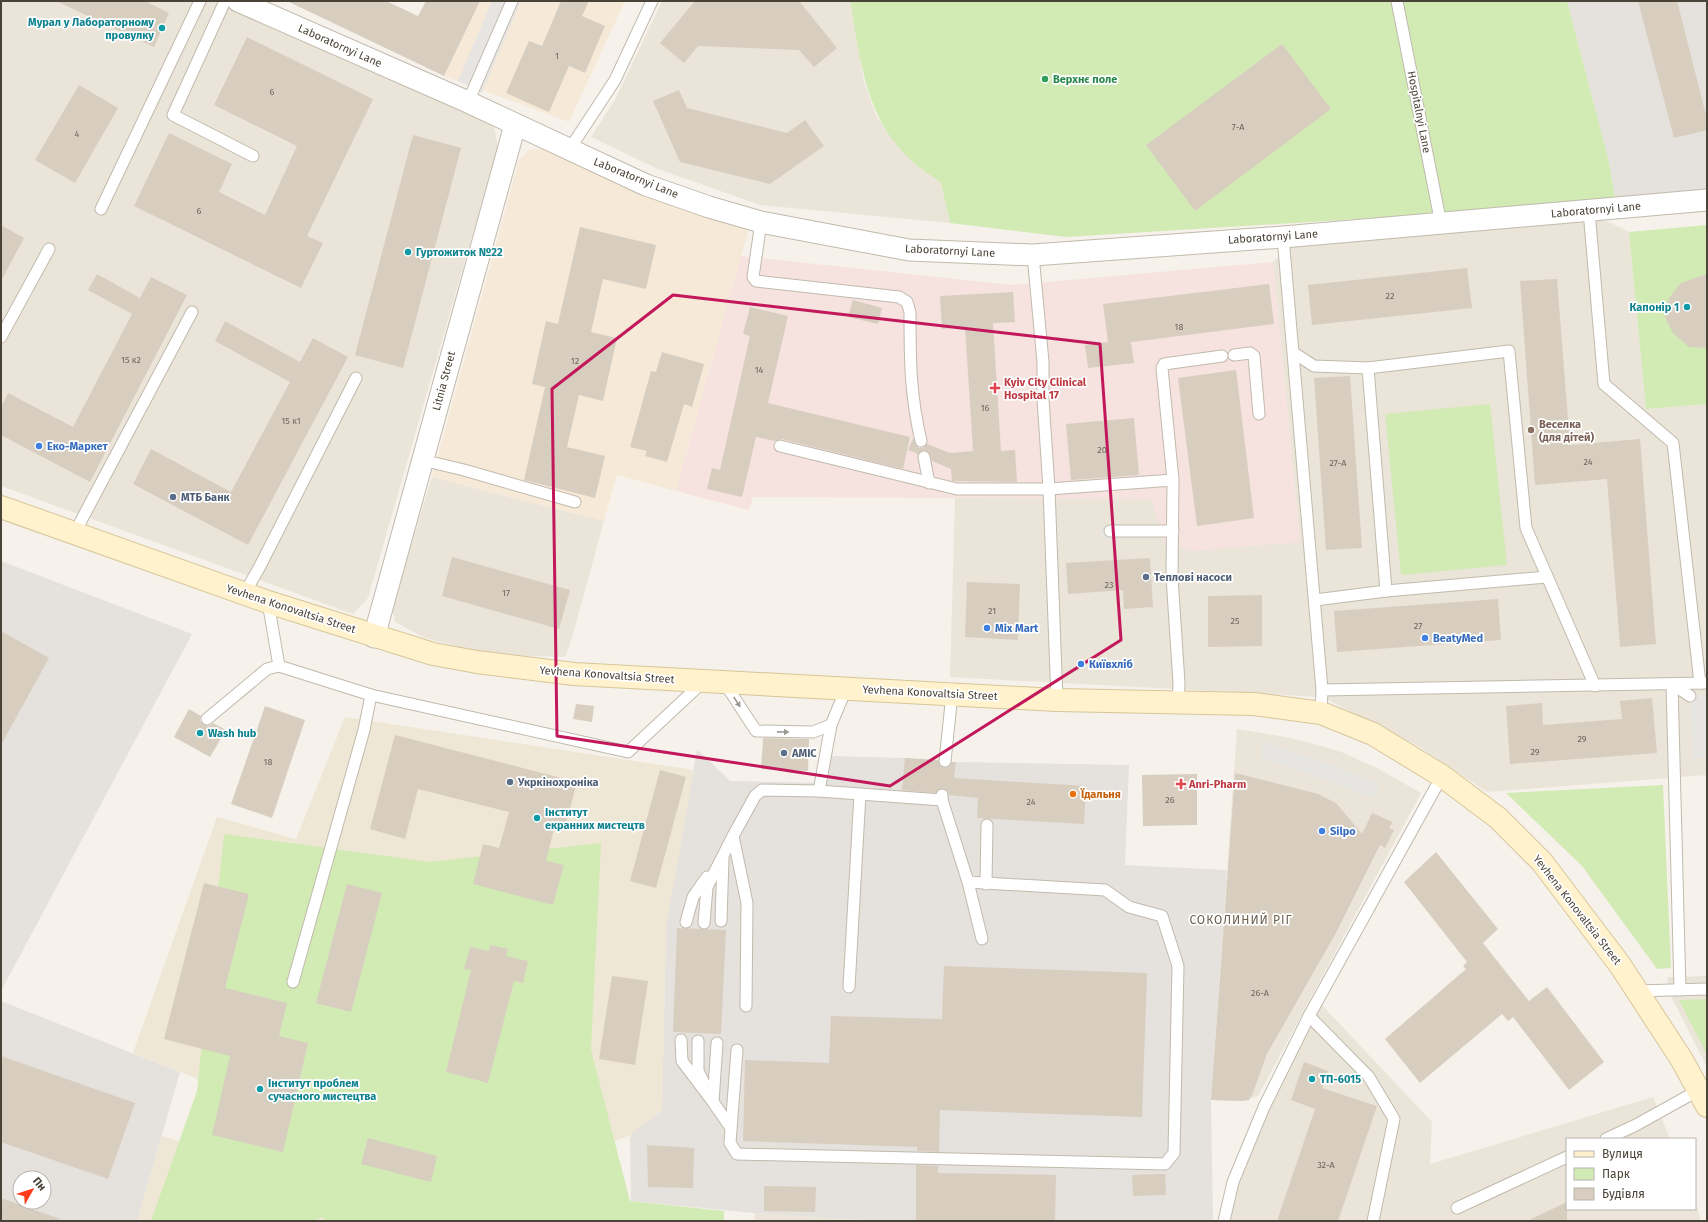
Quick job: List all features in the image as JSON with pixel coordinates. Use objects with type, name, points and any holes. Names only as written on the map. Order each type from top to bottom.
[{"type":"main road","name":"Yevhena Konovaltsia Street","points":[[1,507],[244,594],[374,637],[433,654],[514,668],[574,674],[1057,700],[1254,704],[1321,713],[1373,734],[1442,776],[1498,818],[1542,862],[1620,965],[1682,1060],[1703,1098]]},
{"type":"street","name":"Laboratornyi Lane","points":[[238,1],[468,102],[646,185],[709,207],[761,222],[909,250],[1032,255],[1283,237],[1707,200]]},
{"type":"street","name":"Litnia Street","points":[[374,637],[515,125]]},
{"type":"lane","points":[[101,209],[200,1]]},
{"type":"lane","points":[[225,1],[173,115],[253,156]]},
{"type":"lane","points":[[468,102],[512,1]]},
{"type":"lane","points":[[569,150],[615,80],[652,1]]},
{"type":"lane","name":"Hospitalnyi Lane","points":[[1397,1],[1441,224]]},
{"type":"lane","points":[[1322,690],[1704,683],[1673,443],[1604,384],[1589,211]]},
{"type":"lane","points":[[761,222],[753,277],[756,281],[899,297],[907,302],[910,312],[910,374],[913,409],[921,441]]},
{"type":"lane","points":[[1283,237],[1315,600],[1322,690],[1321,713]]},
{"type":"lane","points":[[1,337],[49,249]]},
{"type":"lane","points":[[1032,255],[1043,362],[1043,399],[1049,489],[1057,700]]},
{"type":"lane","points":[[74,534],[192,312]]},
{"type":"lane","points":[[1294,353],[1314,366],[1368,368],[1509,351],[1526,528],[1595,686]]},
{"type":"lane","points":[[1234,355],[1250,354],[1254,356],[1259,414]]},
{"type":"lane","points":[[1178,703],[1172,577],[1173,480],[1162,366],[1164,364],[1222,356]]},
{"type":"lane","points":[[1368,368],[1386,591]]},
{"type":"lane","points":[[244,594],[259,568],[356,378]]},
{"type":"lane","points":[[780,446],[957,489],[1049,489],[1173,480]]},
{"type":"lane","points":[[924,457],[929,483]]},
{"type":"lane","points":[[422,460],[464,470],[575,502]]},
{"type":"lane","points":[[1110,531],[1172,531]]},
{"type":"lane","points":[[1315,600],[1386,591],[1547,577]]},
{"type":"lane","points":[[268,602],[279,666]]},
{"type":"lane","points":[[207,719],[267,669],[279,666],[371,695],[628,752],[714,682],[756,731],[813,732],[831,725]]},
{"type":"lane","points":[[1672,684],[1690,696]]},
{"type":"lane","points":[[1672,684],[1680,990]]},
{"type":"lane","points":[[819,791],[831,725],[846,689]]},
{"type":"lane","points":[[945,761],[952,694]]},
{"type":"lane","points":[[293,982],[364,730],[371,695]]},
{"type":"lane","points":[[1224,1221],[1233,1182],[1264,1107],[1309,1016],[1442,776]]},
{"type":"lane","points":[[704,923],[707,886],[732,836],[755,796],[762,790],[819,791],[942,797],[968,882],[982,939]]},
{"type":"lane","points":[[849,987],[860,794]]},
{"type":"lane","points":[[986,884],[988,825]]},
{"type":"lane","points":[[732,836],[748,904],[746,1006]]},
{"type":"lane","points":[[721,921],[723,855]]},
{"type":"lane","points":[[686,922],[693,897],[723,855]]},
{"type":"lane","points":[[737,1050],[730,1144],[737,1154],[1165,1164],[1174,1153],[1178,966],[1162,916],[1129,907],[1105,890],[968,882]]},
{"type":"lane","points":[[1637,991],[1707,989]]},
{"type":"lane","points":[[1309,1016],[1369,1077],[1394,1119],[1373,1221]]},
{"type":"lane","points":[[681,1040],[682,1061],[731,1128]]},
{"type":"lane","points":[[698,1041],[698,1071],[713,1102]]},
{"type":"lane","points":[[713,1102],[717,1043]]},
{"type":"lane","points":[[1608,1138],[1703,1098]]},
{"type":"lane","points":[[1456,1208],[1566,1157]]},
{"type":"highlighted area","points":[[673,295],[1100,344],[1121,640],[890,786],[557,736],[552,389]]},
{"type":"shaded area","points":[[1,1],[220,1],[493,123],[498,146],[368,598],[353,614],[1,486]]},
{"type":"shaded area","points":[[480,1],[625,1],[569,122],[444,76]]},
{"type":"shaded area","points":[[492,1],[521,1],[482,93],[458,81]]},
{"type":"shaded area","points":[[662,1],[850,1],[864,82],[876,115],[897,145],[916,165],[941,183],[950,223],[760,205],[658,169],[591,137],[616,98]]},
{"type":"shaded area","points":[[1567,1],[1706,1],[1707,194],[1616,203],[1608,158]]},
{"type":"shaded area","points":[[547,148],[749,228],[676,491],[617,475],[604,521],[432,477],[519,160],[529,150]]},
{"type":"shaded area","points":[[1605,220],[1629,232],[1646,409],[1707,404],[1707,775],[1487,792],[1420,747],[1322,697],[950,677],[955,498],[1153,499],[1163,540],[1300,542],[1273,262],[1300,241]]},
{"type":"shaded area","name":"Kyiv City Clinical Hospital 17","points":[[741,256],[1012,285],[1273,262],[1300,542],[1191,551],[1163,540],[1152,499],[753,497],[749,510],[676,491]]},
{"type":"shaded area","points":[[432,477],[604,521],[572,638],[565,657],[492,655],[425,638],[395,622],[392,607]]},
{"type":"shaded area","points":[[1156,525],[1156,538],[1102,539],[1101,526]]},
{"type":"shaded area","points":[[1,561],[192,634],[1,991]]},
{"type":"shaded area","points":[[1707,695],[1707,758],[1693,758],[1690,696]]},
{"type":"shaded area","points":[[345,717],[694,770],[666,926],[662,1110],[630,1135],[583,1155],[383,1221],[137,1221],[162,1136],[315,1181],[205,1082],[133,1053],[217,817],[296,839]]},
{"type":"shaded area","points":[[1237,729],[1291,738],[1339,751],[1377,768],[1421,793],[1258,1096],[1242,1101],[1211,1100]]},
{"type":"shaded area","points":[[1263,741],[1380,783],[1374,798],[1261,757]]},
{"type":"shaded area","points":[[697,749],[730,781],[827,783],[830,756],[905,758],[956,762],[1129,765],[1125,865],[1227,870],[1211,1100],[1213,1221],[876,1221],[754,1213],[631,1201],[630,1135],[662,1110],[666,926]]},
{"type":"shaded area","points":[[1707,976],[1707,1067],[1670,994],[1667,977]]},
{"type":"shaded area","points":[[1,1001],[180,1072],[137,1221],[1,1221]]},
{"type":"shaded area","points":[[1320,1003],[1432,1122],[1430,1164],[1653,1097],[1670,1138],[1566,1138],[1566,1210],[1696,1210],[1696,1204],[1701,1221],[1230,1221],[1239,1184],[1269,1111]]},
{"type":"shaded area","points":[[754,1213],[876,1221],[755,1221]]},
{"type":"green space","points":[[850,1],[1567,1],[1608,158],[1616,203],[1066,237],[950,223],[941,183],[916,165],[899,148],[886,130],[876,110],[862,69]]},
{"type":"green space","points":[[1707,225],[1707,404],[1646,409],[1629,232]]},
{"type":"green space","points":[[1490,404],[1507,565],[1401,575],[1385,414]]},
{"type":"green space","points":[[1663,785],[1671,968],[1657,969],[1582,866],[1506,793]]},
{"type":"green space","points":[[224,834],[430,862],[601,843],[591,1050],[630,1201],[724,1211],[724,1221],[325,1221],[323,1217],[313,1221],[151,1221],[197,1091]]},
{"type":"green space","points":[[1707,999],[1707,1055],[1679,1000]]},
{"type":"building","points":[[56,1],[145,1],[169,13],[154,47]]},
{"type":"building","points":[[287,1],[386,1],[418,16],[426,1],[480,1],[444,76]]},
{"type":"building","points":[[561,1],[589,1],[582,16],[605,26],[585,73],[569,66],[549,112],[506,93],[529,41],[542,46]]},
{"type":"building","points":[[695,1],[799,1],[837,48],[814,67],[799,50],[698,46],[684,63],[660,43]]},
{"type":"building","points":[[1638,1],[1677,1],[1707,119],[1707,130],[1674,138]]},
{"type":"building","points":[[247,37],[373,99],[307,236],[323,243],[301,288],[134,206],[169,133],[232,164],[219,192],[265,215],[297,146],[214,105]]},
{"type":"building","points":[[1282,44],[1331,109],[1195,211],[1146,145]]},
{"type":"building","points":[[79,85],[118,108],[75,183],[35,160]]},
{"type":"building","points":[[679,90],[687,108],[787,133],[805,120],[824,146],[770,184],[680,162],[653,101]]},
{"type":"building","name":"Гуртожиток №22","points":[[413,135],[461,148],[403,368],[355,355]]},
{"type":"building","points":[[1,225],[24,238],[1,281]]},
{"type":"building","points":[[580,227],[656,245],[646,289],[603,279],[591,332],[617,338],[603,401],[579,395],[567,447],[605,456],[595,498],[524,480],[545,387],[532,384],[546,321],[558,324]]},
{"type":"building","points":[[1467,268],[1472,308],[1312,325],[1308,285]]},
{"type":"building","points":[[97,274],[140,298],[151,277],[187,295],[90,482],[1,435],[1,407],[8,393],[73,427],[132,314],[88,290]]},
{"type":"building","name":"Капонір 1","points":[[1707,274],[1707,348],[1689,347],[1673,333],[1665,317],[1669,298],[1681,283]]},
{"type":"building","points":[[1557,279],[1570,445],[1640,439],[1656,644],[1620,647],[1607,479],[1535,485],[1520,281]]},
{"type":"building","points":[[1269,284],[1274,324],[1131,342],[1134,363],[1088,368],[1085,345],[1108,342],[1103,304]]},
{"type":"building","points":[[1013,292],[1015,322],[993,323],[1001,451],[1015,450],[1017,482],[952,481],[951,469],[932,461],[929,452],[923,450],[918,454],[908,450],[913,438],[919,448],[923,448],[927,444],[950,453],[973,451],[965,327],[942,329],[940,296]]},
{"type":"building","points":[[853,300],[882,308],[878,324],[848,317]]},
{"type":"building","points":[[750,307],[788,316],[768,403],[910,437],[903,469],[782,439],[775,441],[756,437],[742,497],[707,489],[712,468],[720,470],[750,336],[743,334]]},
{"type":"building","points":[[225,321],[300,362],[313,338],[348,357],[248,545],[133,484],[151,449],[231,492],[290,382],[215,341]]},
{"type":"building","points":[[662,352],[704,364],[692,407],[684,404],[667,462],[645,456],[647,451],[630,447],[651,371],[656,372]]},
{"type":"building","points":[[1236,370],[1254,518],[1197,526],[1178,378]]},
{"type":"building","points":[[1350,376],[1362,548],[1326,550],[1314,378]]},
{"type":"building","points":[[1134,418],[1139,475],[1071,480],[1066,424]]},
{"type":"building","points":[[452,557],[570,590],[559,629],[442,596]]},
{"type":"building","points":[[1150,558],[1153,607],[1124,609],[1123,590],[1068,594],[1066,563]]},
{"type":"building","points":[[967,582],[1020,584],[1018,640],[965,637]]},
{"type":"building","points":[[1262,595],[1262,646],[1208,647],[1208,596]]},
{"type":"building","points":[[1498,599],[1501,640],[1337,652],[1334,611]]},
{"type":"building","points":[[1,631],[49,658],[1,745]]},
{"type":"building","points":[[1652,698],[1657,753],[1510,764],[1506,706],[1542,703],[1543,725],[1622,719],[1620,701]]},
{"type":"building","points":[[576,704],[594,706],[592,722],[573,719]]},
{"type":"building","points":[[265,706],[305,720],[272,818],[231,804]]},
{"type":"building","name":"Wash hub","points":[[189,709],[201,716],[200,721],[204,725],[209,726],[213,723],[226,730],[210,757],[174,737]]},
{"type":"building","name":"Інститут екранних мистецтв","points":[[395,735],[577,782],[565,827],[555,825],[546,861],[564,865],[553,905],[473,884],[483,844],[499,848],[509,812],[418,789],[405,839],[370,829]]},
{"type":"building","points":[[763,738],[809,739],[808,771],[761,769]]},
{"type":"building","points":[[905,758],[938,760],[941,766],[945,768],[952,762],[956,762],[954,778],[1086,786],[1084,824],[977,818],[978,798],[949,795],[948,791],[942,788],[936,793],[902,790]]},
{"type":"building","points":[[660,770],[686,777],[656,888],[630,881]]},
{"type":"building","points":[[1235,773],[1318,794],[1336,803],[1362,834],[1372,813],[1393,822],[1389,828],[1394,830],[1385,848],[1380,845],[1337,931],[1267,1054],[1252,1095],[1249,1100],[1242,1101],[1211,1100]]},
{"type":"building","points":[[1197,774],[1197,825],[1143,826],[1142,775]]},
{"type":"building","points":[[1436,852],[1498,929],[1483,943],[1529,1001],[1547,987],[1604,1062],[1569,1090],[1513,1017],[1508,1021],[1502,1014],[1420,1083],[1385,1039],[1466,969],[1463,966],[1467,962],[1404,882]]},
{"type":"building","points":[[204,883],[249,894],[225,988],[287,1003],[279,1036],[308,1043],[283,1152],[212,1135],[230,1056],[164,1039]]},
{"type":"building","points":[[347,884],[382,893],[351,1012],[316,1003]]},
{"type":"building","points":[[677,928],[726,930],[721,1034],[673,1032]]},
{"type":"building","points":[[490,945],[508,949],[506,956],[528,961],[523,983],[514,981],[488,1083],[446,1072],[471,970],[464,969],[470,947],[489,951]]},
{"type":"building","points":[[944,966],[1147,973],[1142,1117],[940,1110],[939,1152],[917,1151],[917,1147],[743,1141],[745,1060],[829,1063],[831,1016],[942,1019]]},
{"type":"building","points":[[612,976],[648,981],[635,1065],[599,1059]]},
{"type":"building","points":[[1,1056],[135,1103],[108,1179],[1,1142]]},
{"type":"building","points":[[1304,1062],[1328,1071],[1322,1088],[1377,1106],[1338,1221],[1277,1221],[1315,1109],[1291,1100]]},
{"type":"building","points":[[368,1138],[437,1156],[431,1182],[361,1164]]},
{"type":"building","points":[[647,1145],[694,1148],[693,1188],[648,1187]]},
{"type":"building","points":[[916,1165],[938,1166],[938,1173],[1056,1175],[1055,1221],[916,1221]]},
{"type":"building","points":[[1165,1174],[1166,1195],[1133,1196],[1132,1175]]},
{"type":"building","points":[[764,1186],[816,1187],[815,1212],[764,1211]]},
{"type":"building","points":[[1,1198],[12,1202],[12,1210],[35,1210],[60,1219],[60,1221],[1,1221]]},
{"type":"building","points":[[1566,1202],[1567,1221],[1527,1221]]},
{"type":"place","name":"Мурал у Лабораторному провулку","points":[[162,28]]},
{"type":"place","name":"Верхнє поле","points":[[1045,79]]},
{"type":"place","name":"Гуртожиток №22","points":[[408,252]]},
{"type":"place","name":"Капонір 1","points":[[1687,307]]},
{"type":"place","name":"Kyiv City Clinical Hospital 17","points":[[995,388]]},
{"type":"place","name":"Веселка (для дітей)","points":[[1531,430]]},
{"type":"place","name":"Еко-Маркет","points":[[39,446]]},
{"type":"place","name":"МТБ Банк","points":[[173,497]]},
{"type":"place","name":"Теплові насоси","points":[[1146,577]]},
{"type":"place","name":"Mix Mart","points":[[987,628]]},
{"type":"place","name":"BeatyMed","points":[[1425,638]]},
{"type":"place","name":"Київхліб","points":[[1081,664]]},
{"type":"place","name":"Wash hub","points":[[200,733]]},
{"type":"place","name":"AMIC","points":[[784,753]]},
{"type":"place","name":"Укркінохроніка","points":[[510,782]]},
{"type":"place","name":"Anri-Pharm","points":[[1181,784]]},
{"type":"place","name":"Їдальня","points":[[1073,794]]},
{"type":"place","name":"Інститут екранних мистецтв","points":[[537,818]]},
{"type":"place","name":"Silpo","points":[[1322,831]]},
{"type":"place","name":"ТП-6015","points":[[1312,1079]]},
{"type":"place","name":"Інститут проблем сучасного мистецтва","points":[[260,1089]]},
{"type":"district","name":"СОКОЛИНИЙ РІГ","points":[[1241,920]]}]
